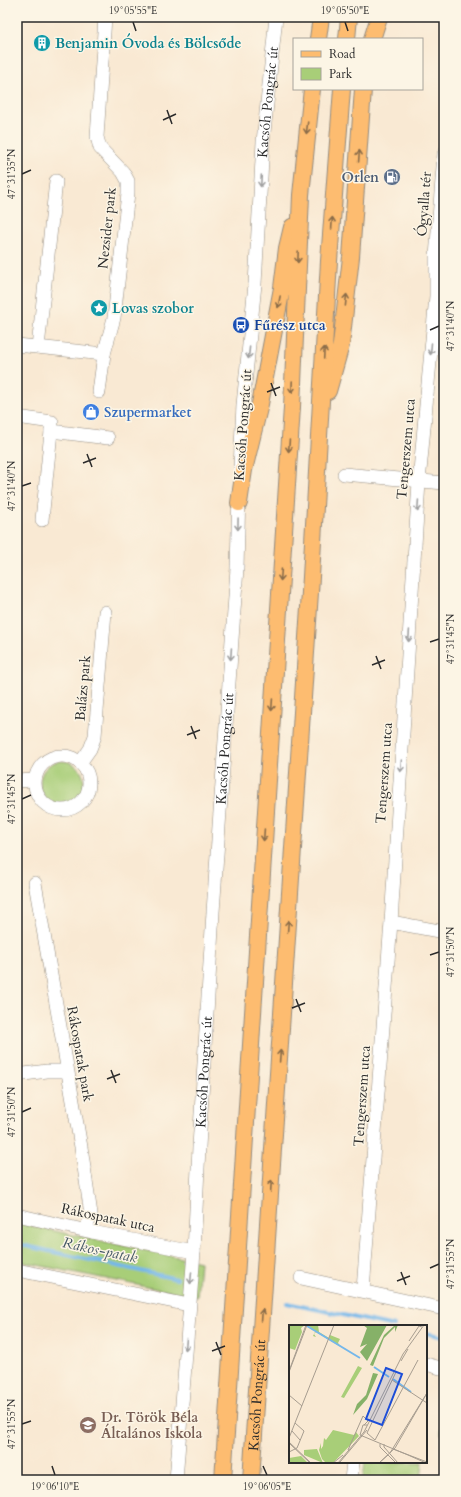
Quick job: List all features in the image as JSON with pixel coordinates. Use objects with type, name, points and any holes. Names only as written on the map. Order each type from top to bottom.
[{"type":"main road","points":[[318,38],[321,17]]},
{"type":"main road","points":[[347,38],[349,17]]},
{"type":"main road","points":[[372,38],[379,18]]},
{"type":"main road","name":"Kacsóh Pongrác út","points":[[223,1480],[292,407],[301,195],[312,90]]},
{"type":"main road","name":"Kacsóh Pongrác út","points":[[251,1480],[329,261],[342,90]]},
{"type":"main road","points":[[320,420],[342,345],[351,257],[363,90]]},
{"type":"main road","points":[[239,503],[244,470],[254,433],[263,389],[282,288],[287,248],[301,195]]},
{"type":"street","name":"Nezsider park","points":[[99,392],[104,354],[114,318],[128,187],[128,181],[123,172],[100,148],[97,137],[105,17]]},
{"type":"street","name":"Kacsóh Pongrác út","points":[[176,1480],[194,1252],[199,1139],[213,912],[238,568],[243,405],[255,284],[263,142],[276,17]]},
{"type":"street","name":"Ógyalla tér","points":[[436,257],[444,154]]},
{"type":"street","points":[[38,347],[56,181]]},
{"type":"street","name":"Tengerszem utca","points":[[363,1290],[391,922],[419,482],[436,296],[436,257]]},
{"type":"street","points":[[17,345],[104,354]]},
{"type":"street","points":[[17,417],[52,422],[42,520]]},
{"type":"street","points":[[51,432],[108,438]]},
{"type":"street","points":[[344,474],[419,482],[444,483]]},
{"type":"street","name":"Balázs park","points":[[80,763],[90,749],[95,736],[106,612]]},
{"type":"street","points":[[56,756],[65,756],[73,758],[86,770],[89,779],[89,788],[82,801],[71,809],[53,809],[38,798],[34,780],[42,764],[48,759],[56,756]]},
{"type":"street","points":[[17,781],[34,780]]},
{"type":"street","name":"Rákospatak park","points":[[35,883],[91,1214],[86,1230]]},
{"type":"street","points":[[391,922],[444,932]]},
{"type":"street","points":[[17,1075],[47,1071],[67,1071]]},
{"type":"street","name":"Rákospatak utca","points":[[17,1215],[194,1252]]},
{"type":"street","points":[[17,1270],[189,1305]]},
{"type":"street","points":[[301,1278],[363,1290],[444,1309]]},
{"type":"street","points":[[427,1364],[444,1369]]},
{"type":"street","points":[[351,1480],[353,1463]]},
{"type":"green space","points":[[58,761],[66,761],[78,767],[84,779],[84,787],[78,799],[66,805],[58,805],[46,799],[40,787],[40,779],[46,767]]},
{"type":"green space","points":[[17,1223],[200,1262],[197,1297],[17,1261]]},
{"type":"green space","points":[[443,1402],[444,1434],[441,1434]]},
{"type":"green space","points":[[365,1463],[423,1463],[421,1480],[363,1480]]},
{"type":"waterway","name":"Rákos-patak","points":[[17,1244],[177,1279]]},
{"type":"waterway","name":"Rákos-patak","points":[[287,1303],[389,1325]]},
{"type":"waterway","name":"Rákos-patak","points":[[427,1333],[444,1337]]},
{"type":"place","name":"Benjamin Óvoda és Bölcsőde","points":[[42,43]]},
{"type":"place","name":"Orlen","points":[[392,177]]},
{"type":"place","name":"Lovas szobor","points":[[99,308]]},
{"type":"place","name":"Fűrész utca","points":[[241,325]]},
{"type":"place","name":"Szupermarket","points":[[91,412]]},
{"type":"place","name":"Dr. Török Béla Általános Iskola","points":[[88,1425]]}]
